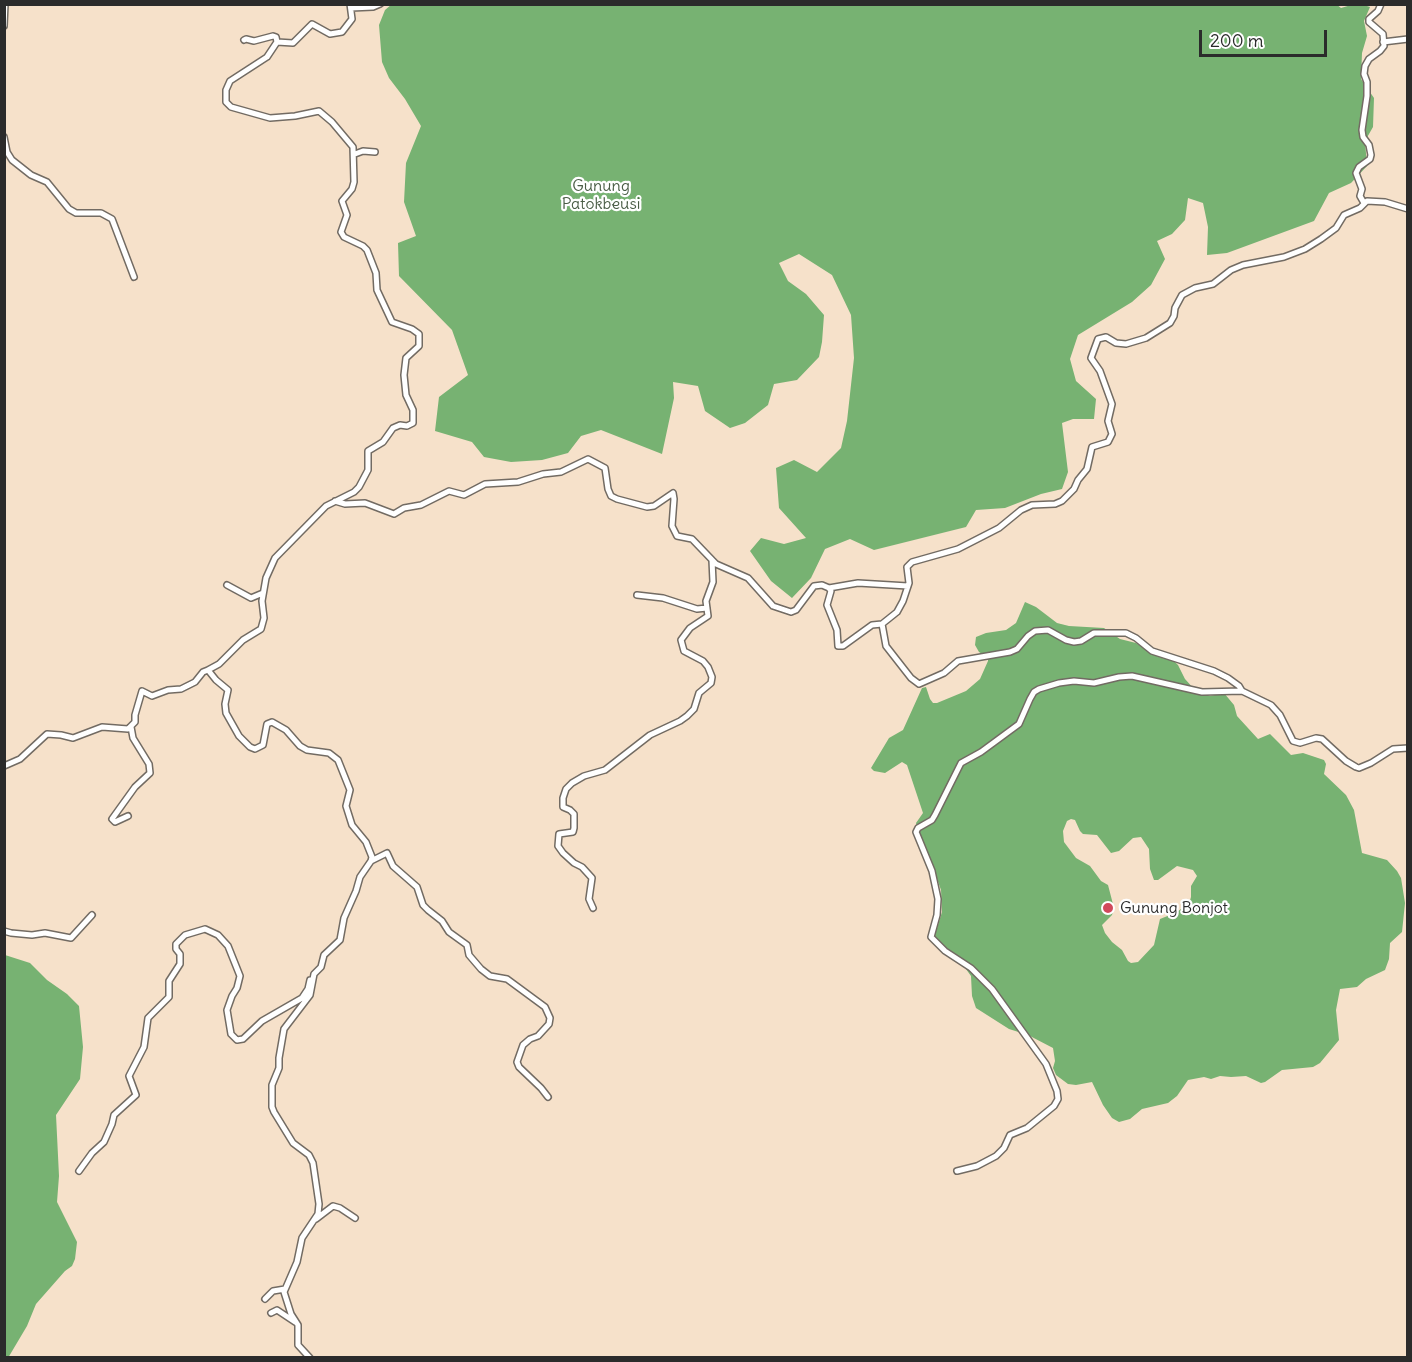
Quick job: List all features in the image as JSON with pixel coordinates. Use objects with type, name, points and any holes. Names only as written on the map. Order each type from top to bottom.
[{"type":"street","points":[[4,26],[5,4]]},
{"type":"street","points":[[277,42],[293,43],[312,24],[330,34],[342,32],[352,19],[351,6],[373,7],[380,4]]},
{"type":"street","points":[[1364,203],[1360,196],[1362,189],[1356,173],[1359,167],[1370,159],[1371,154],[1362,130],[1367,96],[1367,82],[1364,74],[1369,59],[1384,46],[1381,31],[1369,22],[1369,19],[1378,11],[1380,4]]},
{"type":"street","points":[[244,40],[254,41],[273,36],[276,37],[277,42]]},
{"type":"street","points":[[1383,42],[1407,39]]},
{"type":"street","points":[[4,766],[20,759],[47,735],[73,738],[96,729],[131,727],[135,722],[142,691],[152,696],[168,690],[181,689],[195,682],[203,672],[219,664],[243,640],[261,629],[264,615],[263,593],[266,578],[275,558],[326,506],[354,492],[363,482],[368,470],[368,451],[381,444],[393,428],[413,423],[413,410],[406,395],[404,375],[406,358],[420,343],[420,337],[416,330],[395,324],[389,318],[377,290],[376,273],[365,247],[344,237],[340,232],[347,215],[342,201],[353,185],[355,154],[351,144],[322,113],[316,111],[270,118],[227,105],[226,90],[230,81],[267,57],[277,42]]},
{"type":"street","points":[[4,137],[7,152],[12,160],[31,175],[47,182],[69,209],[76,213],[101,213],[112,219],[134,277]]},
{"type":"street","points":[[355,154],[363,151],[375,152]]},
{"type":"street","points":[[829,588],[831,591],[827,605],[837,630],[838,646],[843,646],[872,625],[882,624],[897,612],[908,586],[906,570],[912,562],[958,549],[999,528],[1021,510],[1032,505],[1055,504],[1062,501],[1074,489],[1077,480],[1086,469],[1092,447],[1108,442],[1112,434],[1108,421],[1112,404],[1098,368],[1091,358],[1098,339],[1106,337],[1116,343],[1126,344],[1146,338],[1170,323],[1182,295],[1195,288],[1213,284],[1236,267],[1284,257],[1305,249],[1336,228],[1344,215],[1371,200],[1407,209]]},
{"type":"street","points":[[335,501],[345,504],[365,503],[394,514],[401,509],[421,505],[449,490],[464,495],[485,484],[518,482],[543,474],[556,473],[588,459],[605,468],[608,489],[611,496],[617,499],[647,507],[654,506],[673,493],[672,526],[679,538],[694,540],[719,566],[748,578],[768,602],[788,612],[796,610],[814,586],[822,585],[829,588],[858,583],[908,586]]},
{"type":"street","points":[[593,908],[590,899],[592,878],[582,867],[563,854],[557,843],[559,834],[573,832],[574,828],[574,814],[562,804],[564,793],[579,778],[605,770],[650,735],[680,722],[692,713],[699,693],[711,683],[712,677],[703,661],[684,651],[681,640],[688,630],[708,616],[707,596],[713,582],[712,560]]},
{"type":"street","points":[[227,585],[252,598],[263,593]]},
{"type":"street","points":[[637,595],[663,598],[697,609],[707,608]]},
{"type":"street","points":[[882,624],[886,645],[911,678],[919,684],[944,673],[958,661],[1017,649],[1035,631],[1048,630],[1074,642],[1081,641],[1094,633],[1126,633],[1152,651],[1214,671],[1235,683],[1242,691],[1276,710],[1287,726],[1293,741],[1300,743],[1322,739],[1356,767],[1371,763],[1392,749],[1407,748]]},
{"type":"street","points":[[208,670],[228,690],[225,704],[228,719],[239,736],[250,747],[255,749],[263,746],[267,724],[272,722],[281,725],[307,750],[329,753],[335,757],[350,790],[346,806],[352,825],[366,842],[372,857],[371,861]]},
{"type":"street","points":[[957,1171],[989,1161],[1004,1148],[1010,1135],[1027,1128],[1057,1103],[1057,1091],[1046,1064],[992,989],[971,968],[945,951],[931,937],[937,915],[938,899],[932,872],[916,832],[918,828],[932,820],[961,763],[981,752],[1019,724],[1030,699],[1039,688],[1074,681],[1094,683],[1131,676],[1202,692],[1242,691]]},
{"type":"street","points":[[128,816],[115,822],[112,819],[135,787],[150,773],[149,764],[133,738],[131,727]]},
{"type":"street","points":[[79,1171],[92,1153],[104,1142],[114,1115],[136,1095],[129,1076],[144,1047],[148,1018],[169,997],[170,981],[180,964],[180,954],[176,949],[176,944],[185,935],[205,928],[215,933],[228,946],[240,980],[228,1006],[228,1019],[233,1038],[239,1041],[262,1022],[302,998],[314,974],[321,967],[324,955],[340,940],[344,918],[360,876],[371,861],[387,853],[393,866],[417,887],[421,900],[428,910],[442,921],[449,932],[464,942],[469,955],[481,969],[490,976],[507,979],[545,1007],[550,1018],[549,1024],[538,1036],[523,1045],[517,1062],[519,1067],[548,1097]]},
{"type":"street","points":[[4,930],[11,933],[32,935],[45,933],[71,938],[92,915]]},
{"type":"street","points":[[314,974],[310,995],[287,1024],[282,1035],[279,1068],[272,1085],[272,1107],[293,1143],[312,1160],[319,1203],[316,1219]]},
{"type":"street","points":[[310,1358],[298,1345],[298,1323],[286,1301],[285,1289],[297,1262],[302,1238],[316,1219],[333,1206],[356,1218]]},
{"type":"street","points":[[265,1299],[273,1291],[285,1289]]},
{"type":"street","points":[[271,1313],[277,1310],[298,1323]]},
{"type":"green space","name":"Gunung Patokbeusi","points":[[392,4],[1336,4],[1341,8],[1364,5],[1370,7],[1364,21],[1367,36],[1362,53],[1361,79],[1374,98],[1373,127],[1365,141],[1367,166],[1351,183],[1329,193],[1314,221],[1227,253],[1207,255],[1208,227],[1203,203],[1188,198],[1185,220],[1172,234],[1157,241],[1165,259],[1151,285],[1132,302],[1078,335],[1070,359],[1076,381],[1096,399],[1094,419],[1073,419],[1062,423],[1068,472],[1062,489],[1041,494],[1005,508],[976,510],[966,527],[874,550],[850,539],[825,549],[811,578],[792,598],[771,581],[750,551],[761,538],[784,544],[806,538],[779,508],[776,468],[794,460],[817,472],[841,448],[847,421],[854,358],[851,315],[832,275],[799,254],[779,263],[788,281],[806,294],[824,315],[819,357],[797,380],[774,384],[768,405],[745,423],[730,428],[705,411],[698,386],[673,382],[674,398],[662,454],[601,430],[581,436],[568,453],[542,460],[511,462],[484,457],[472,442],[435,431],[439,397],[468,375],[452,330],[399,276],[398,243],[416,236],[404,202],[406,163],[421,126],[389,78],[382,62],[379,25],[385,10]]},
{"type":"green space","points":[[1025,602],[1036,607],[1057,623],[1104,628],[1120,639],[1136,643],[1154,655],[1172,659],[1195,690],[1210,696],[1224,693],[1234,705],[1237,716],[1258,739],[1270,734],[1291,755],[1303,753],[1324,760],[1326,764],[1324,774],[1346,795],[1354,810],[1362,853],[1387,860],[1397,871],[1401,878],[1405,903],[1402,932],[1390,943],[1389,959],[1385,970],[1366,979],[1357,987],[1340,989],[1336,1010],[1339,1040],[1320,1063],[1313,1067],[1282,1070],[1261,1083],[1246,1076],[1220,1076],[1211,1079],[1204,1077],[1188,1080],[1177,1096],[1168,1103],[1142,1109],[1130,1119],[1119,1122],[1112,1118],[1103,1105],[1092,1082],[1068,1084],[1056,1075],[1053,1068],[1055,1061],[1053,1048],[1028,1035],[1009,1029],[976,1008],[972,996],[971,976],[958,958],[934,938],[942,912],[941,890],[929,856],[919,839],[916,823],[923,813],[907,765],[902,762],[885,773],[874,771],[871,768],[889,738],[903,730],[922,688],[926,687],[933,703],[966,691],[980,679],[988,661],[988,658],[979,652],[975,645],[976,637],[1006,630],[1016,623]],"holes":[[[1075,820],[1083,834],[1097,835],[1111,853],[1119,851],[1133,838],[1141,837],[1149,849],[1150,869],[1154,880],[1158,880],[1177,866],[1193,870],[1197,876],[1191,886],[1189,904],[1160,919],[1154,945],[1138,962],[1128,961],[1122,950],[1105,933],[1102,925],[1112,915],[1114,908],[1108,885],[1101,881],[1090,866],[1076,858],[1064,842],[1063,831],[1067,821]]]},
{"type":"green space","points":[[5,955],[30,963],[79,1006],[83,1047],[80,1079],[56,1115],[59,1176],[57,1202],[77,1242],[75,1259],[72,1266],[36,1304],[27,1326],[8,1358],[4,1357]]},
{"type":"place","name":"Gunung Bonjot","points":[[1108,908]]}]
